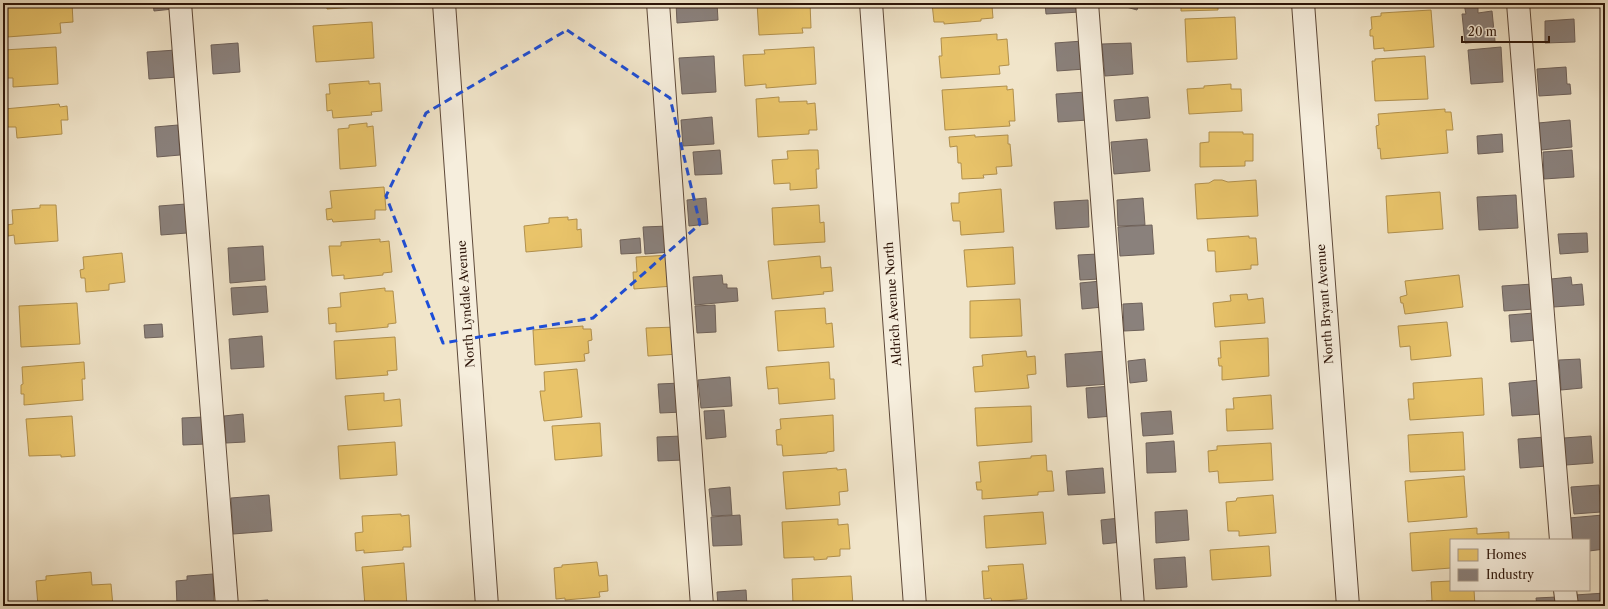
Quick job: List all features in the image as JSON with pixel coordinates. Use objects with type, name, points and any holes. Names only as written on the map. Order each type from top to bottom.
[{"type":"street","points":[[180,3],[227,606]]},
{"type":"street","name":"North Lyndale Avenue","points":[[444,3],[488,606]]},
{"type":"street","points":[[658,3],[702,606]]},
{"type":"street","name":"Aldrich Avenue North","points":[[871,3],[915,606]]},
{"type":"street","points":[[1088,3],[1134,606]]},
{"type":"street","name":"North Bryant Avenue","points":[[1303,3],[1348,606]]},
{"type":"street","points":[[1518,3],[1561,539]]},
{"type":"street","points":[[1565,591],[1567,606]]},
{"type":"highlighted area","points":[[567,30],[670,98],[700,224],[593,318],[443,343],[386,196],[426,113]]},
{"type":"building: Homes","points":[[4,3],[72,3],[73,22],[60,23],[61,33],[7,37]]},
{"type":"building: Homes","points":[[327,3],[373,3],[358,4],[358,7],[327,9]]},
{"type":"building: Homes","points":[[757,3],[810,3],[811,28],[802,28],[803,33],[759,35]]},
{"type":"building: Homes","points":[[932,3],[999,3],[999,5],[992,6],[993,18],[981,19],[981,21],[944,24],[944,22],[934,22]]},
{"type":"building: Homes","points":[[1181,3],[1235,3],[1235,6],[1218,7],[1218,10],[1181,11]]},
{"type":"building: Homes","points":[[1431,10],[1434,47],[1384,51],[1384,48],[1374,49],[1373,36],[1370,36],[1370,30],[1372,29],[1371,17],[1381,16],[1381,13]]},
{"type":"building: Homes","points":[[1235,17],[1237,59],[1187,62],[1185,19]]},
{"type":"building: Homes","points":[[372,22],[374,58],[316,62],[313,26]]},
{"type":"building: Homes","points":[[997,34],[997,40],[1007,39],[1009,65],[999,66],[1000,74],[941,78],[939,56],[942,56],[941,38]]},
{"type":"building: Homes","points":[[56,47],[58,84],[13,87],[13,78],[3,78],[3,50]]},
{"type":"building: Homes","points":[[814,47],[816,84],[766,88],[766,84],[745,86],[743,55],[765,54],[764,50]]},
{"type":"building: Homes","points":[[1425,56],[1428,99],[1375,101],[1372,61],[1375,61],[1375,59]]},
{"type":"building: Homes","points":[[369,81],[369,84],[380,83],[382,111],[371,112],[372,115],[333,118],[332,110],[327,111],[326,94],[330,94],[329,84]]},
{"type":"building: Homes","points":[[1231,84],[1231,89],[1241,89],[1242,111],[1189,114],[1187,89]]},
{"type":"building: Homes","points":[[1007,86],[1007,90],[1013,89],[1015,121],[1009,121],[1010,126],[945,130],[942,90]]},
{"type":"building: Homes","points":[[779,97],[779,102],[807,101],[807,104],[815,103],[817,130],[809,130],[809,134],[758,137],[756,99]]},
{"type":"building: Homes","points":[[59,104],[60,107],[67,106],[68,120],[61,120],[62,134],[17,138],[16,127],[6,127],[4,109]]},
{"type":"building: Homes","points":[[1445,109],[1445,112],[1451,112],[1453,130],[1446,130],[1448,153],[1381,159],[1380,148],[1378,149],[1376,126],[1379,125],[1378,114]]},
{"type":"building: Homes","points":[[367,123],[367,127],[373,126],[376,166],[340,169],[338,129],[349,128],[349,125]]},
{"type":"building: Homes","points":[[1209,132],[1243,132],[1243,134],[1253,134],[1253,161],[1245,161],[1245,166],[1200,167],[1200,143],[1209,142]]},
{"type":"building: Homes","points":[[975,135],[975,137],[1008,135],[1012,166],[996,167],[997,174],[983,175],[984,178],[962,179],[961,163],[958,163],[957,146],[950,147],[949,137]]},
{"type":"building: Homes","points":[[818,150],[819,169],[816,169],[817,188],[790,190],[790,183],[774,184],[772,160],[788,159],[787,151]]},
{"type":"building: Homes","points":[[1214,180],[1228,182],[1256,180],[1258,216],[1197,219],[1195,184],[1209,183]]},
{"type":"building: Homes","points":[[384,187],[386,210],[375,210],[375,219],[333,222],[332,219],[327,220],[326,209],[332,208],[330,191]]},
{"type":"building: Homes","points":[[1001,189],[1004,232],[961,235],[960,221],[953,221],[951,203],[959,203],[959,193]]},
{"type":"building: Homes","points":[[1440,192],[1443,229],[1388,233],[1386,196]]},
{"type":"building: Homes","points":[[40,205],[56,205],[58,241],[15,244],[14,235],[8,236],[7,225],[13,224],[12,210],[40,208]]},
{"type":"building: Homes","points":[[819,205],[820,223],[824,222],[825,242],[774,245],[772,208]]},
{"type":"building: Homes","points":[[568,217],[568,220],[577,219],[577,230],[581,229],[582,247],[526,252],[524,226],[549,223],[549,218]]},
{"type":"building: Homes","points":[[1249,236],[1249,238],[1256,238],[1258,265],[1251,265],[1251,269],[1216,272],[1215,251],[1208,251],[1207,239]]},
{"type":"building: Homes","points":[[380,239],[380,242],[389,241],[392,272],[383,273],[383,275],[344,279],[344,275],[332,276],[329,246],[341,246],[341,242]]},
{"type":"building: Homes","points":[[1013,247],[1015,284],[967,287],[964,250]]},
{"type":"building: Homes","points":[[122,253],[125,282],[109,284],[109,290],[86,292],[85,278],[81,278],[80,270],[84,269],[83,257]]},
{"type":"building: Homes","points":[[670,255],[673,286],[634,289],[633,272],[637,272],[636,257]]},
{"type":"building: Homes","points":[[820,256],[821,268],[831,267],[833,291],[823,292],[824,294],[772,299],[768,261]]},
{"type":"building: Homes","points":[[1459,275],[1463,307],[1405,314],[1400,297],[1407,295],[1405,281]]},
{"type":"building: Homes","points":[[385,288],[385,291],[393,291],[396,323],[388,324],[388,327],[336,332],[336,323],[329,324],[328,308],[341,307],[340,293]]},
{"type":"building: Homes","points":[[1247,294],[1248,300],[1263,298],[1265,323],[1215,327],[1213,303],[1231,301],[1230,295]]},
{"type":"building: Homes","points":[[1020,299],[1022,336],[970,338],[970,301]]},
{"type":"building: Homes","points":[[77,303],[80,344],[21,347],[19,306]]},
{"type":"building: Homes","points":[[825,308],[826,324],[832,323],[834,347],[778,351],[775,311]]},
{"type":"building: Homes","points":[[1447,322],[1451,356],[1411,360],[1410,346],[1400,347],[1398,326]]},
{"type":"building: Homes","points":[[583,326],[583,329],[591,329],[592,340],[588,341],[589,353],[584,354],[585,361],[535,365],[533,330]]},
{"type":"building: Homes","points":[[677,327],[679,354],[648,356],[646,328]]},
{"type":"building: Homes","points":[[395,337],[397,370],[387,371],[388,375],[336,379],[334,341]]},
{"type":"building: Homes","points":[[1268,338],[1269,376],[1222,380],[1222,366],[1219,366],[1218,358],[1221,358],[1220,341]]},
{"type":"building: Homes","points":[[1026,351],[1027,357],[1035,356],[1036,374],[1027,375],[1029,388],[975,392],[973,367],[983,366],[982,355]]},
{"type":"building: Homes","points":[[84,362],[85,379],[82,379],[83,400],[24,405],[24,394],[21,394],[21,385],[23,384],[22,367]]},
{"type":"building: Homes","points":[[829,362],[830,379],[834,379],[835,399],[779,404],[778,388],[768,389],[766,367]]},
{"type":"building: Homes","points":[[577,369],[582,417],[544,421],[540,391],[545,391],[544,372]]},
{"type":"building: Homes","points":[[1482,378],[1484,415],[1410,420],[1408,399],[1414,399],[1413,383]]},
{"type":"building: Homes","points":[[384,393],[384,401],[400,399],[402,426],[348,430],[345,396]]},
{"type":"building: Homes","points":[[1271,395],[1273,429],[1227,431],[1226,409],[1234,409],[1233,398]]},
{"type":"building: Homes","points":[[1031,406],[1032,442],[977,446],[975,408]]},
{"type":"building: Homes","points":[[833,415],[834,451],[827,453],[783,456],[782,445],[777,445],[776,430],[781,429],[780,419]]},
{"type":"building: Homes","points":[[72,416],[75,456],[29,456],[26,419]]},
{"type":"building: Homes","points":[[600,423],[602,456],[555,460],[552,426]]},
{"type":"building: Homes","points":[[1463,432],[1465,470],[1410,472],[1408,435]]},
{"type":"building: Homes","points":[[395,442],[397,475],[340,479],[338,446]]},
{"type":"building: Homes","points":[[1271,443],[1273,480],[1219,483],[1218,471],[1209,472],[1208,451],[1217,450],[1217,446]]},
{"type":"building: Homes","points":[[1046,455],[1047,471],[1052,471],[1054,491],[1038,492],[1038,495],[982,499],[982,490],[977,490],[976,482],[981,482],[979,462],[1031,458],[1031,456]]},
{"type":"building: Homes","points":[[837,468],[837,470],[846,469],[848,491],[839,492],[840,505],[786,509],[783,472]]},
{"type":"building: Homes","points":[[1464,476],[1467,517],[1408,522],[1405,481]]},
{"type":"building: Homes","points":[[1273,495],[1276,533],[1239,536],[1239,531],[1228,531],[1226,502],[1236,501],[1237,498]]},
{"type":"building: Homes","points":[[1043,512],[1046,544],[986,548],[984,516]]},
{"type":"building: Homes","points":[[401,514],[401,516],[409,515],[411,547],[403,547],[403,550],[364,553],[364,550],[356,551],[355,533],[363,532],[362,516]]},
{"type":"building: Homes","points":[[838,519],[838,525],[848,524],[850,549],[840,549],[840,556],[827,557],[827,559],[814,560],[814,557],[784,558],[782,522]]},
{"type":"building: Homes","points":[[1477,528],[1477,534],[1509,532],[1509,539],[1450,539],[1450,568],[1412,571],[1410,533]]},
{"type":"building: Homes","points":[[1269,546],[1271,576],[1212,580],[1210,550]]},
{"type":"building: Homes","points":[[597,562],[599,576],[607,575],[608,591],[599,592],[600,597],[565,600],[565,598],[556,599],[554,568],[562,567],[562,565]]},
{"type":"building: Homes","points":[[404,563],[407,606],[365,606],[362,567]]},
{"type":"building: Homes","points":[[1023,564],[1027,599],[992,602],[991,598],[984,599],[982,571],[989,571],[988,566]]},
{"type":"building: Homes","points":[[91,572],[92,585],[111,584],[113,606],[38,606],[36,581],[46,580],[46,576]]},
{"type":"building: Homes","points":[[851,576],[853,606],[800,606],[800,603],[793,604],[792,579]]},
{"type":"building: Homes","points":[[1450,581],[1450,591],[1474,591],[1475,606],[1426,606],[1426,601],[1432,601],[1431,582]]},
{"type":"building: Industry","points":[[153,3],[173,3],[173,9],[154,11]]},
{"type":"building: Industry","points":[[268,3],[307,3],[268,6]]},
{"type":"building: Industry","points":[[676,3],[717,3],[718,20],[677,23]]},
{"type":"building: Industry","points":[[1045,3],[1080,3],[1080,12],[1046,14]]},
{"type":"building: Industry","points":[[1112,3],[1139,3],[1137,10]]},
{"type":"building: Industry","points":[[1478,3],[1478,13],[1492,11],[1495,41],[1465,43],[1462,14],[1466,14],[1464,4]]},
{"type":"building: Industry","points":[[1574,19],[1575,42],[1545,43],[1545,21]]},
{"type":"building: Industry","points":[[1083,41],[1085,69],[1057,71],[1055,43]]},
{"type":"building: Industry","points":[[238,43],[240,72],[213,74],[211,45]]},
{"type":"building: Industry","points":[[1131,43],[1133,74],[1105,76],[1102,44]]},
{"type":"building: Industry","points":[[1501,47],[1503,82],[1471,84],[1468,50]]},
{"type":"building: Industry","points":[[176,50],[178,77],[149,79],[147,52]]},
{"type":"building: Industry","points":[[714,56],[716,92],[682,94],[679,58]]},
{"type":"building: Industry","points":[[1566,67],[1567,84],[1570,84],[1571,94],[1539,96],[1537,69]]},
{"type":"building: Industry","points":[[1086,92],[1088,120],[1058,122],[1056,94]]},
{"type":"building: Industry","points":[[1148,97],[1150,118],[1116,121],[1114,100]]},
{"type":"building: Industry","points":[[712,117],[714,144],[683,146],[681,120]]},
{"type":"building: Industry","points":[[1570,120],[1572,147],[1541,150],[1538,123]]},
{"type":"building: Industry","points":[[178,125],[180,155],[157,157],[155,127]]},
{"type":"building: Industry","points":[[1502,134],[1503,152],[1478,154],[1477,136]]},
{"type":"building: Industry","points":[[1147,139],[1150,171],[1114,174],[1111,142]]},
{"type":"building: Industry","points":[[720,150],[722,174],[695,175],[693,152]]},
{"type":"building: Industry","points":[[1572,150],[1574,177],[1544,179],[1543,152]]},
{"type":"building: Industry","points":[[1516,195],[1518,228],[1479,230],[1477,197]]},
{"type":"building: Industry","points":[[706,198],[708,224],[689,226],[687,200]]},
{"type":"building: Industry","points":[[1143,198],[1145,225],[1118,226],[1117,200]]},
{"type":"building: Industry","points":[[1088,200],[1089,227],[1056,229],[1054,202]]},
{"type":"building: Industry","points":[[186,204],[187,233],[161,235],[159,206]]},
{"type":"building: Industry","points":[[1152,225],[1154,254],[1120,256],[1118,227]]},
{"type":"building: Industry","points":[[669,226],[670,252],[645,254],[643,227]]},
{"type":"building: Industry","points":[[1587,233],[1588,252],[1560,254],[1558,234]]},
{"type":"building: Industry","points":[[640,238],[641,253],[621,254],[620,240]]},
{"type":"building: Industry","points":[[263,246],[265,280],[230,283],[228,248]]},
{"type":"building: Industry","points":[[1098,254],[1100,279],[1080,280],[1078,255]]},
{"type":"building: Industry","points":[[722,275],[723,284],[727,284],[727,288],[737,288],[738,301],[695,305],[693,277]]},
{"type":"building: Industry","points":[[1571,277],[1572,285],[1582,284],[1584,305],[1553,307],[1551,279]]},
{"type":"building: Industry","points":[[1101,281],[1103,307],[1082,309],[1080,283]]},
{"type":"building: Industry","points":[[1533,284],[1535,309],[1504,311],[1502,286]]},
{"type":"building: Industry","points":[[266,286],[268,312],[233,315],[231,288]]},
{"type":"building: Industry","points":[[1142,303],[1144,330],[1124,331],[1123,304]]},
{"type":"building: Industry","points":[[715,305],[716,332],[697,333],[695,306]]},
{"type":"building: Industry","points":[[1534,313],[1536,340],[1511,342],[1509,315]]},
{"type":"building: Industry","points":[[162,324],[163,337],[145,338],[144,325]]},
{"type":"building: Industry","points":[[262,336],[264,367],[231,369],[229,339]]},
{"type":"building: Industry","points":[[1107,351],[1110,384],[1067,387],[1065,354]]},
{"type":"building: Industry","points":[[1145,359],[1147,381],[1130,383],[1128,361]]},
{"type":"building: Industry","points":[[1580,359],[1582,388],[1561,390],[1559,360]]},
{"type":"building: Industry","points":[[730,377],[732,406],[701,408],[698,380]]},
{"type":"building: Industry","points":[[1541,380],[1543,414],[1512,416],[1509,383]]},
{"type":"building: Industry","points":[[681,383],[683,412],[660,413],[658,384]]},
{"type":"building: Industry","points":[[1111,386],[1113,416],[1088,418],[1086,388]]},
{"type":"building: Industry","points":[[724,410],[726,437],[706,439],[704,411]]},
{"type":"building: Industry","points":[[1171,411],[1173,434],[1143,436],[1141,413]]},
{"type":"building: Industry","points":[[243,414],[245,442],[226,443],[224,416]]},
{"type":"building: Industry","points":[[204,417],[206,444],[183,445],[182,418]]},
{"type":"building: Industry","points":[[682,436],[684,460],[658,461],[657,437]]},
{"type":"building: Industry","points":[[1591,436],[1593,463],[1566,465],[1564,438]]},
{"type":"building: Industry","points":[[1545,437],[1547,466],[1520,468],[1518,439]]},
{"type":"building: Industry","points":[[1174,441],[1176,472],[1147,473],[1146,443]]},
{"type":"building: Industry","points":[[1103,468],[1105,493],[1068,495],[1066,471]]},
{"type":"building: Industry","points":[[1599,485],[1601,512],[1574,514],[1571,487]]},
{"type":"building: Industry","points":[[730,487],[732,515],[712,516],[709,489]]},
{"type":"building: Industry","points":[[269,495],[272,531],[233,534],[231,498]]},
{"type":"building: Industry","points":[[1187,510],[1189,540],[1156,543],[1155,512]]},
{"type":"building: Industry","points":[[740,515],[742,545],[713,546],[711,517]]},
{"type":"building: Industry","points":[[1603,515],[1605,549],[1590,551],[1590,539],[1571,539],[1569,518]]},
{"type":"building: Industry","points":[[1120,518],[1122,542],[1103,544],[1101,520]]},
{"type":"building: Industry","points":[[1185,557],[1187,587],[1156,589],[1154,559]]},
{"type":"building: Industry","points":[[213,574],[214,603],[177,605],[176,581],[187,580],[187,576]]},
{"type":"building: Industry","points":[[746,590],[747,606],[718,606],[717,592]]},
{"type":"building: Industry","points":[[1605,593],[1605,606],[1576,606],[1575,595]]},
{"type":"building: Industry","points":[[1557,597],[1557,606],[1537,606],[1536,598]]},
{"type":"building: Industry","points":[[268,600],[269,606],[239,606],[238,602]]}]
